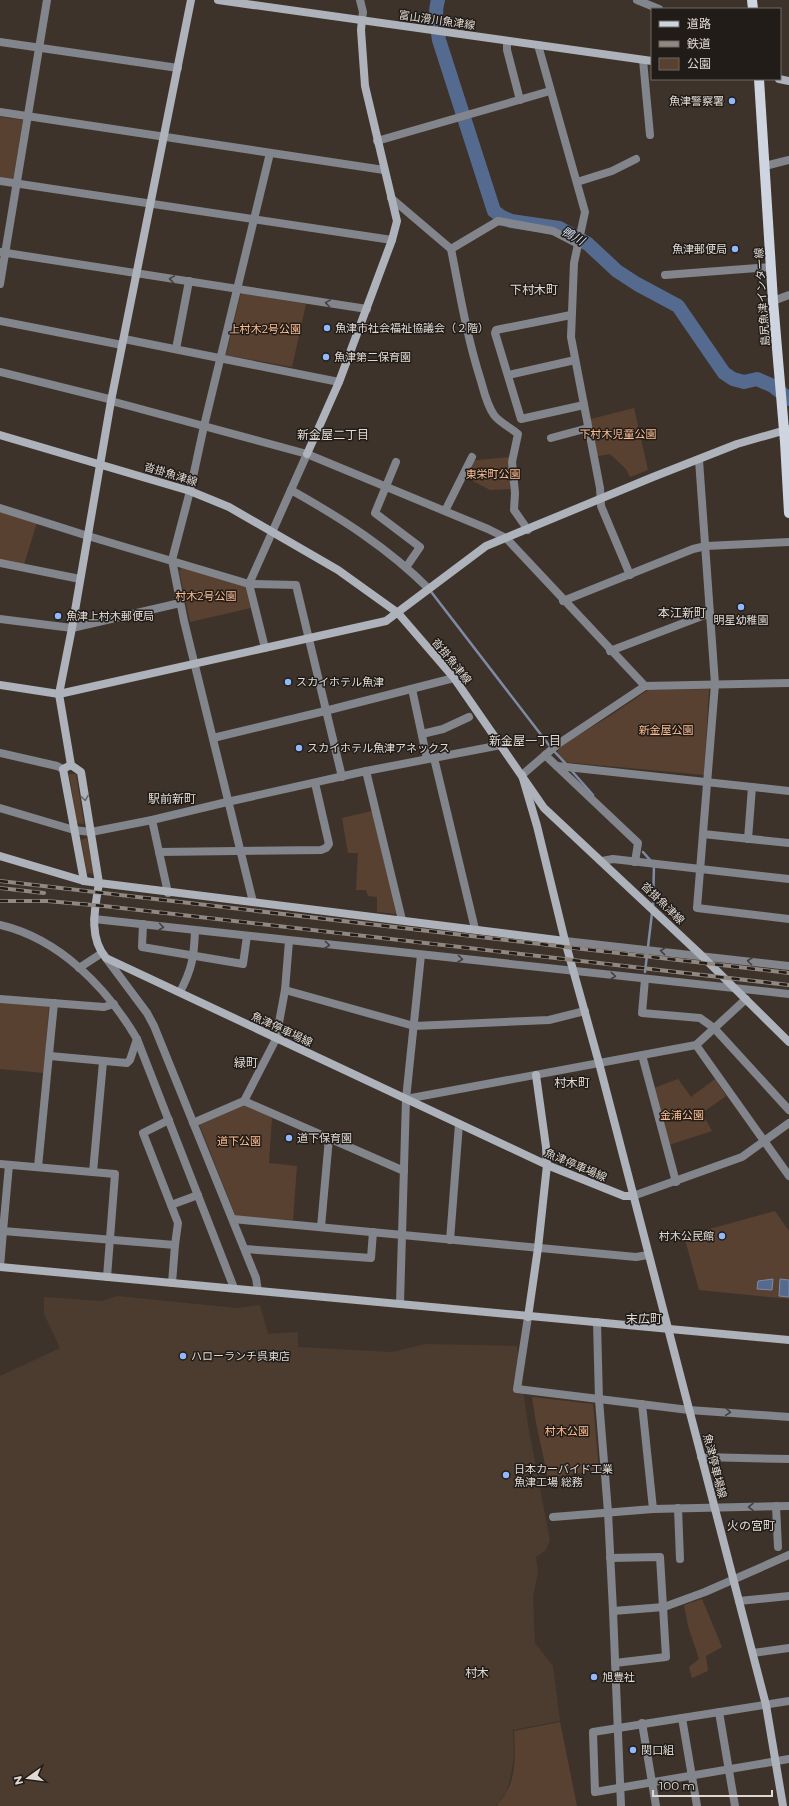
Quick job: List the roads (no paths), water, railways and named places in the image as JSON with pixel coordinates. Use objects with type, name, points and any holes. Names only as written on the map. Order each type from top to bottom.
[{"type":"main road","name":"島尻魚津インター線","points":[[759,80],[773,302],[780,380],[787,429],[789,513]]},
{"type":"street","points":[[0,284],[3,252],[18,184],[47,0]]},
{"type":"street","points":[[84,881],[74,830],[59,694],[88,536],[99,464],[191,0]]},
{"type":"street","name":"富山滑川魚津線","points":[[218,0],[651,61]]},
{"type":"street","points":[[265,648],[249,584],[339,382],[392,240],[397,221],[365,86],[361,30],[363,12],[360,0]]},
{"type":"street","points":[[637,0],[657,8]]},
{"type":"street","points":[[507,41],[507,50],[520,100]]},
{"type":"street","points":[[0,42],[178,68]]},
{"type":"street","points":[[538,45],[585,212],[574,263],[571,337],[601,499],[601,506],[630,575]]},
{"type":"street","points":[[643,60],[650,135]]},
{"type":"street","points":[[377,141],[550,91]]},
{"type":"street","points":[[0,112],[384,170]]},
{"type":"street","points":[[253,902],[241,850],[227,802],[196,664],[180,603],[172,560],[190,491],[204,426],[270,153]]},
{"type":"street","points":[[576,182],[612,171],[636,158]]},
{"type":"street","points":[[764,166],[789,160]]},
{"type":"street","points":[[0,181],[392,240]]},
{"type":"street","points":[[391,198],[451,249],[463,307],[464,322],[486,398],[494,416],[518,434],[512,462],[515,493],[514,510],[528,530]]},
{"type":"street","points":[[451,249],[498,221],[553,231],[578,244]]},
{"type":"street","points":[[3,252],[367,309]]},
{"type":"street","points":[[665,275],[771,267]]},
{"type":"street","points":[[176,349],[189,281]]},
{"type":"street","points":[[773,302],[789,295]]},
{"type":"street","points":[[571,315],[496,330],[495,333],[521,418],[584,405]]},
{"type":"street","points":[[0,321],[123,342],[176,349],[339,382]]},
{"type":"street","points":[[508,374],[575,360]]},
{"type":"street","points":[[0,372],[307,454],[386,486],[506,538],[610,651],[645,686]]},
{"type":"street","points":[[550,438],[588,428]]},
{"type":"street","points":[[0,685],[59,694],[386,620],[398,613],[486,546],[737,444],[787,429]]},
{"type":"street","name":"沓掛魚津線","points":[[0,435],[190,491],[229,507],[338,570],[398,613],[454,678],[544,808],[701,955],[789,1042]]},
{"type":"street","points":[[445,511],[472,457]]},
{"type":"street","points":[[699,460],[715,684],[697,908],[789,919]]},
{"type":"street","points":[[396,462],[375,513],[420,547],[406,566]]},
{"type":"street","points":[[291,490],[344,520],[406,566],[429,589]]},
{"type":"street","points":[[0,508],[249,584],[296,585],[325,712],[342,777]]},
{"type":"street","points":[[563,600],[693,549],[706,546],[789,542]]},
{"type":"street","points":[[0,564],[80,578]]},
{"type":"street","points":[[0,619],[72,628],[180,603]]},
{"type":"street","points":[[610,651],[710,613]]},
{"type":"street","points":[[213,738],[325,712],[454,678]]},
{"type":"street","points":[[789,683],[645,686],[558,744],[522,775],[537,826],[565,941],[599,1063],[633,1196],[676,1182],[742,1157],[789,1124]]},
{"type":"street","points":[[412,689],[422,734],[430,758],[475,929]]},
{"type":"street","points":[[422,734],[443,729],[468,717]]},
{"type":"street","points":[[0,808],[74,830],[91,832],[152,820],[366,771],[501,744]]},
{"type":"street","points":[[0,753],[67,767],[81,772],[99,883],[94,919],[95,936],[104,955],[147,1013],[245,1249],[256,1278],[258,1291]]},
{"type":"street","points":[[546,755],[638,844],[635,862]]},
{"type":"street","points":[[557,766],[789,791]]},
{"type":"street","points":[[366,771],[402,920]]},
{"type":"street","points":[[159,852],[321,850],[326,848],[329,844],[315,783]]},
{"type":"street","points":[[748,839],[752,787]]},
{"type":"street","points":[[152,820],[168,893]]},
{"type":"street","points":[[703,834],[789,844]]},
{"type":"street","points":[[0,856],[84,881],[168,893],[402,920],[565,941],[789,966]]},
{"type":"street","points":[[602,861],[613,859],[789,880]]},
{"type":"street","points":[[94,919],[789,994]]},
{"type":"street","points":[[143,924],[142,947],[243,964],[246,936]]},
{"type":"street","points":[[0,925],[16,928],[42,942],[79,968],[114,1004],[137,1039],[234,1288]]},
{"type":"street","points":[[180,992],[190,973],[194,955],[195,931]]},
{"type":"street","points":[[193,1123],[244,1101],[276,1039],[285,990],[289,941]]},
{"type":"street","points":[[79,968],[104,955]]},
{"type":"street","name":"魚津停車場線","points":[[104,955],[276,1039],[547,1165],[624,1196],[633,1196],[766,1705],[784,1806]]},
{"type":"street","points":[[400,1303],[406,1099],[421,955]]},
{"type":"street","points":[[645,979],[642,1013],[700,1018],[714,1028],[789,1110]]},
{"type":"street","points":[[285,990],[414,1026],[550,1020],[585,1011]]},
{"type":"street","points":[[0,999],[104,1007],[114,1004]]},
{"type":"street","points":[[406,1099],[696,1045],[746,999]]},
{"type":"street","points":[[38,1167],[54,1004]]},
{"type":"street","points":[[50,1056],[127,1063],[130,1060],[137,1039]]},
{"type":"street","points":[[696,1045],[789,1176]]},
{"type":"street","points":[[642,1055],[676,1182]]},
{"type":"street","points":[[93,1172],[103,1062]]},
{"type":"street","points":[[536,1075],[547,1165],[538,1248],[517,1389],[689,1410],[789,1417]]},
{"type":"street","points":[[244,1101],[404,1171]]},
{"type":"street","points":[[169,1120],[142,1133],[178,1223],[172,1283]]},
{"type":"street","points":[[450,1240],[458,1124]]},
{"type":"street","points":[[321,1227],[329,1138]]},
{"type":"street","points":[[107,1277],[115,1174],[4,1165],[3,1231],[0,1267],[107,1277],[172,1283],[234,1288],[258,1291],[400,1303],[528,1317],[668,1328],[789,1340]]},
{"type":"street","points":[[171,1206],[198,1195]]},
{"type":"street","points":[[232,1219],[636,1257],[648,1255]]},
{"type":"street","points":[[3,1231],[175,1245]]},
{"type":"street","points":[[245,1249],[371,1258],[373,1232]]},
{"type":"street","points":[[597,1322],[599,1400],[608,1512],[621,1806]]},
{"type":"street","points":[[642,1404],[653,1509]]},
{"type":"street","points":[[701,1457],[789,1459]]},
{"type":"street","points":[[776,1506],[778,1547]]},
{"type":"street","points":[[553,1517],[653,1509],[789,1506]]},
{"type":"street","points":[[678,1508],[680,1560]]},
{"type":"street","points":[[613,1611],[664,1607],[733,1581],[789,1556]]},
{"type":"street","points":[[610,1558],[660,1557],[664,1607],[666,1657],[615,1663]]},
{"type":"street","points":[[739,1601],[789,1596]]},
{"type":"street","points":[[752,1654],[789,1648]]},
{"type":"street","points":[[789,1701],[642,1723],[593,1732],[595,1792],[789,1759]]},
{"type":"street","points":[[719,1712],[735,1806]]},
{"type":"street","points":[[682,1718],[697,1806]]},
{"type":"street","points":[[642,1723],[656,1806]]},
{"type":"water","points":[[773,1279],[772,1290],[757,1289],[758,1281]]},
{"type":"water","points":[[780,1279],[789,1280],[789,1297],[779,1296]]},
{"type":"waterway","name":"鴨川","points":[[438,0],[436,15],[439,40],[494,211],[511,221],[559,228],[588,244],[617,271],[637,284],[678,306],[724,373],[733,379],[744,382],[757,379],[773,386],[789,399]]},
{"type":"waterway","points":[[429,589],[552,749],[567,765]]},
{"type":"waterway","points":[[571,770],[593,795]]},
{"type":"waterway","points":[[643,852],[651,861]]},
{"type":"waterway","points":[[653,906],[654,865]]},
{"type":"waterway","points":[[645,972],[652,913]]},
{"type":"railway","points":[[0,881],[789,973]]},
{"type":"railway","points":[[0,888],[44,893]]},
{"type":"railway","points":[[0,901],[47,901],[104,906],[789,985]]},
{"type":"place","name":"魚津警察署","points":[[732,101]]},
{"type":"place","name":"魚津郵便局","points":[[735,249]]},
{"type":"place","name":"魚津市社会福祉協議会（２階）","points":[[327,328]]},
{"type":"place","name":"魚津第二保育園","points":[[326,357]]},
{"type":"place","name":"明星幼稚園","points":[[741,607]]},
{"type":"place","name":"魚津上村木郵便局","points":[[58,616]]},
{"type":"place","name":"スカイホテル魚津","points":[[288,682]]},
{"type":"place","name":"スカイホテル魚津アネックス","points":[[299,748]]},
{"type":"place","name":"道下保育園","points":[[289,1138]]},
{"type":"place","name":"村木公民館","points":[[722,1236]]},
{"type":"place","name":"ハローランチ呉東店","points":[[183,1356]]},
{"type":"place","name":"日本カーバイド工業 魚津工場 総務","points":[[506,1475]]},
{"type":"place","name":"旭豊社","points":[[594,1677]]},
{"type":"place","name":"関口組","points":[[633,1750]]},
{"type":"district","name":"下村木町","points":[[534,290]]},
{"type":"district","name":"新金屋二丁目","points":[[333,435]]},
{"type":"district","name":"本江新町","points":[[682,613]]},
{"type":"district","name":"新金屋一丁目","points":[[525,741]]},
{"type":"district","name":"駅前新町","points":[[172,799]]},
{"type":"district","name":"緑町","points":[[246,1063]]},
{"type":"district","name":"村木町","points":[[572,1083]]},
{"type":"district","name":"末広町","points":[[644,1319]]},
{"type":"district","name":"火の宮町","points":[[751,1526]]},
{"type":"district","name":"村木","points":[[477,1673]]},
{"type":"park label","name":"上村木2号公園","points":[[265,329]]},
{"type":"park label","name":"下村木児童公園","points":[[618,434]]},
{"type":"park label","name":"東栄町公園","points":[[493,474]]},
{"type":"park label","name":"村木2号公園","points":[[206,596]]},
{"type":"park label","name":"新金屋公園","points":[[666,730]]},
{"type":"park label","name":"金浦公園","points":[[682,1115]]},
{"type":"park label","name":"道下公園","points":[[239,1141]]},
{"type":"park label","name":"村木公園","points":[[567,1431]]}]
